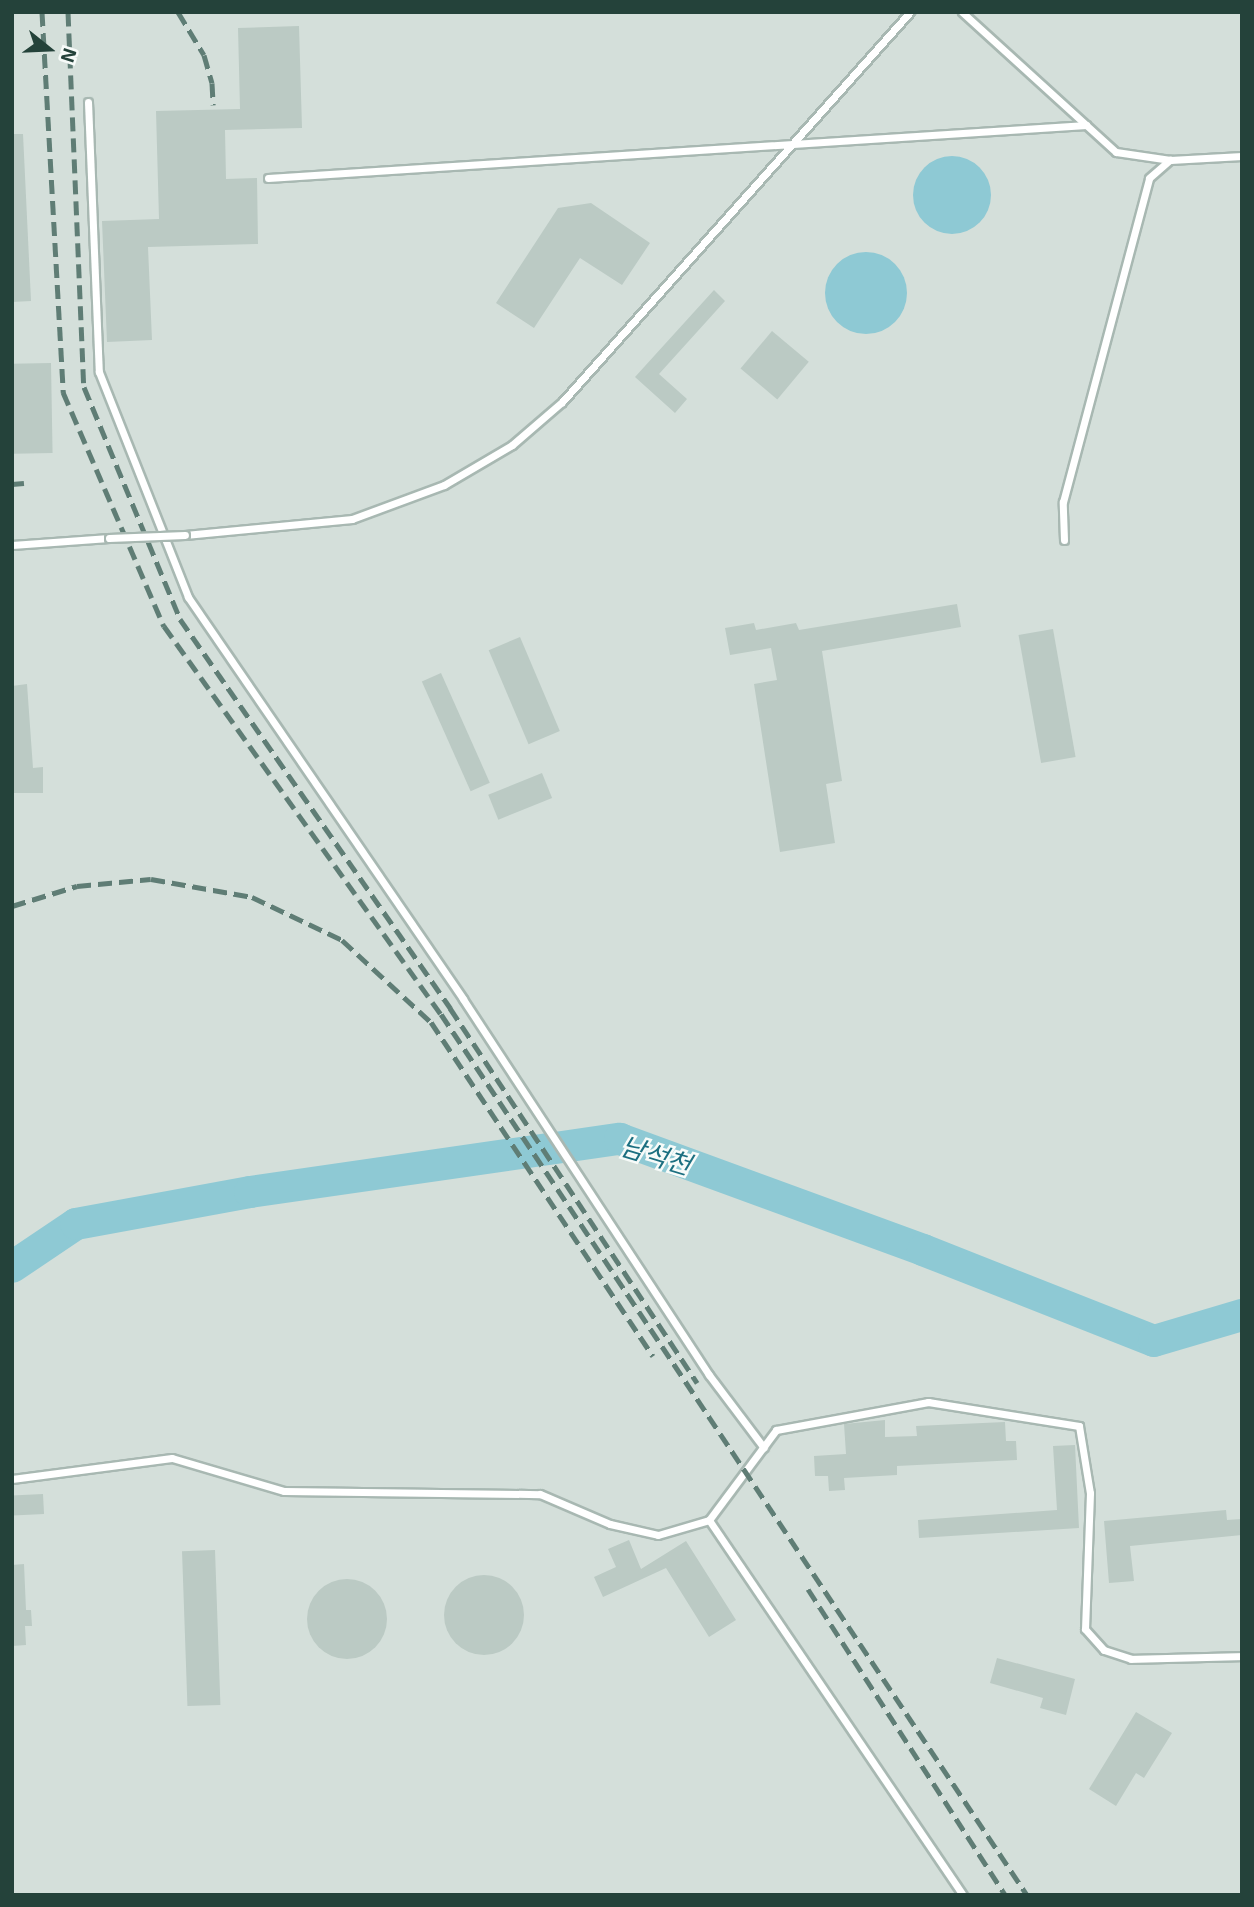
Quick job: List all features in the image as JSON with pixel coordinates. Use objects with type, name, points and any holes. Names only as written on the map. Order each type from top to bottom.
[{"type":"lane","points":[[12,545],[185,535],[352,519],[444,485],[512,445],[562,402],[795,145],[910,12]]},
{"type":"lane","points":[[962,12],[1116,152],[1170,160],[1242,156]]},
{"type":"lane","points":[[88,102],[99,372],[188,597],[463,999],[709,1375],[764,1448]]},
{"type":"lane","points":[[268,178],[1086,125]]},
{"type":"lane","points":[[1064,540],[1063,502],[1149,178],[1170,160]]},
{"type":"lane","points":[[12,1479],[172,1458],[284,1491],[540,1494],[610,1524],[658,1535],[709,1520],[776,1430],[928,1402],[1079,1426],[1090,1493],[1085,1629],[1104,1650],[1131,1659],[1242,1656]]},
{"type":"lane","points":[[709,1520],[963,1895]]},
{"type":"shaded area","points":[[12,12],[1242,12],[1242,1895],[12,1895]]},
{"type":"water","points":[[944,156],[960,156],[974,162],[985,173],[991,187],[991,203],[985,217],[974,228],[960,234],[944,234],[930,228],[919,217],[913,203],[913,187],[919,173],[930,162]]},
{"type":"water","points":[[866,252],[882,255],[895,264],[904,277],[907,293],[904,309],[895,322],[882,331],[866,334],[850,331],[837,322],[828,309],[825,293],[828,277],[837,264],[850,255]]},
{"type":"building","points":[[299,26],[302,128],[225,130],[226,179],[257,178],[258,244],[148,247],[152,340],[107,342],[102,221],[159,219],[156,111],[240,109],[238,28]]},
{"type":"building","points":[[12,134],[23,134],[31,301],[12,302]]},
{"type":"building","points":[[591,203],[650,243],[622,285],[580,258],[534,328],[496,303],[558,208]]},
{"type":"building","points":[[714,290],[725,301],[659,374],[687,399],[675,413],[635,377]]},
{"type":"building","points":[[772,331],[809,362],[777,399],[741,369]]},
{"type":"building","points":[[51,363],[53,453],[14,454],[12,364]]},
{"type":"building","points":[[957,604],[961,627],[822,651],[842,781],[826,784],[835,843],[780,852],[754,684],[777,680],[771,648],[730,655],[725,628],[754,623],[756,630],[796,623],[799,630]]},
{"type":"building","points":[[1053,629],[1076,757],[1041,763],[1019,635]]},
{"type":"building","points":[[520,637],[560,731],[529,744],[489,650]]},
{"type":"building","points":[[441,673],[490,783],[471,791],[422,682]]},
{"type":"building","points":[[27,684],[33,768],[43,767],[43,793],[12,793],[12,686]]},
{"type":"building","points":[[542,773],[552,798],[498,820],[488,795]]},
{"type":"building","points":[[885,1420],[885,1437],[917,1436],[916,1426],[1005,1422],[1006,1441],[1016,1441],[1017,1460],[897,1466],[897,1475],[844,1478],[845,1490],[829,1491],[828,1476],[815,1476],[814,1456],[846,1454],[844,1424]]},
{"type":"building","points":[[1075,1445],[1079,1528],[919,1538],[918,1520],[1057,1510],[1053,1446]]},
{"type":"building","points":[[43,1494],[44,1514],[13,1516],[12,1496]]},
{"type":"building","points":[[1226,1510],[1227,1520],[1242,1519],[1242,1535],[1130,1546],[1134,1581],[1109,1583],[1104,1521]]},
{"type":"building","points":[[629,1540],[641,1569],[686,1541],[736,1620],[709,1637],[666,1568],[603,1597],[594,1577],[616,1567],[608,1549]]},
{"type":"building","points":[[215,1550],[220,1705],[187,1706],[182,1551]]},
{"type":"building","points":[[24,1564],[26,1610],[31,1610],[32,1626],[25,1626],[26,1645],[12,1646],[12,1565]]},
{"type":"building","points":[[484,1575],[499,1578],[512,1587],[521,1600],[524,1615],[521,1630],[512,1643],[499,1652],[484,1655],[469,1652],[456,1643],[447,1630],[444,1615],[447,1600],[456,1587],[469,1578]]},
{"type":"building","points":[[347,1579],[362,1582],[375,1591],[384,1604],[387,1619],[384,1634],[375,1647],[362,1656],[347,1659],[332,1656],[319,1647],[310,1634],[307,1619],[310,1604],[319,1591],[332,1582]]},
{"type":"building","points":[[997,1658],[1075,1679],[1066,1715],[1040,1708],[1043,1698],[990,1683]]},
{"type":"building","points":[[1136,1712],[1172,1733],[1144,1778],[1136,1773],[1116,1806],[1089,1789]]},
{"type":"waterway","name":"남석천","points":[[12,1267],[76,1224],[250,1192],[620,1139],[923,1250],[1154,1341],[1242,1315]]},
{"type":"railway","points":[[42,12],[63,392],[164,626],[441,1014],[1027,1895]]},
{"type":"railway","points":[[68,12],[84,387],[180,619],[450,1008],[697,1383]]},
{"type":"railway","points":[[178,12],[204,55],[212,83],[213,105]]},
{"type":"railway","points":[[12,484],[24,483]]},
{"type":"railway","points":[[12,906],[77,886],[151,879],[252,897],[342,940],[431,1022],[653,1356]]},
{"type":"railway","points":[[808,1589],[1005,1895]]}]
